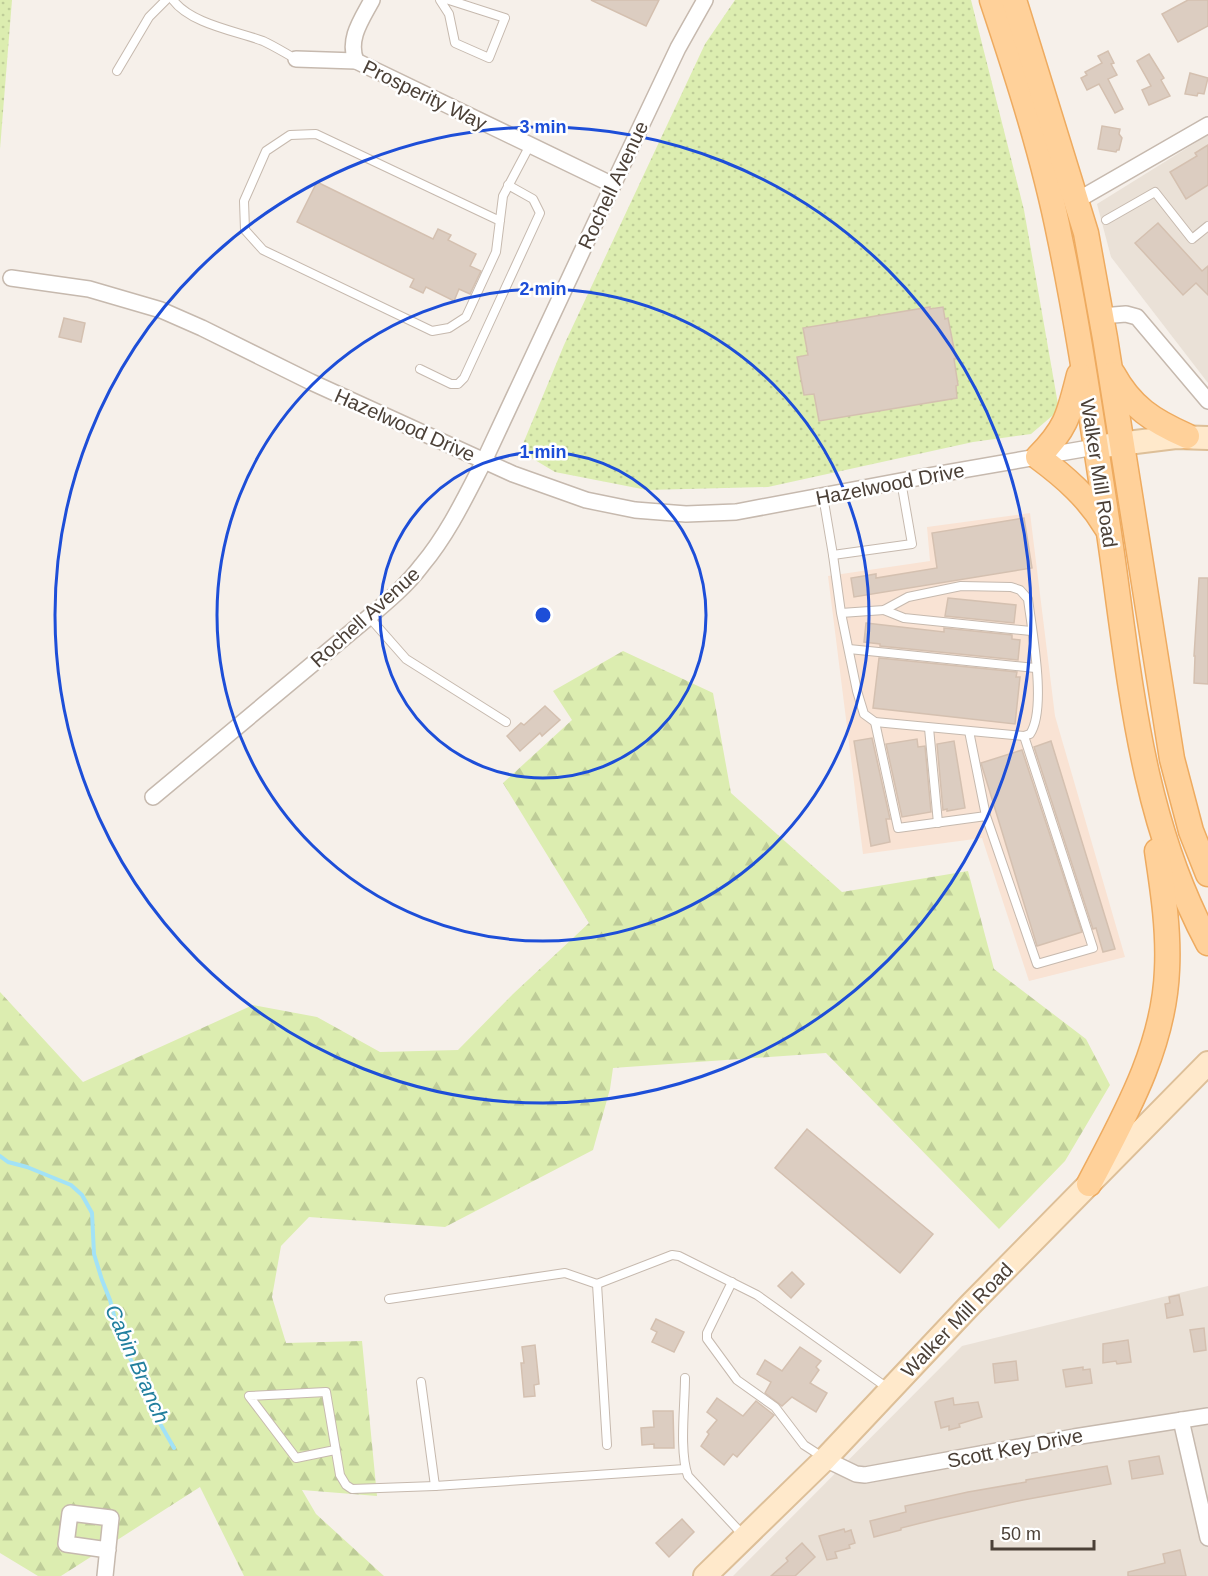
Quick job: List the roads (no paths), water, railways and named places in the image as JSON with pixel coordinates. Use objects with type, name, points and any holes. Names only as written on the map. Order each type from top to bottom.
[{"type":"main road","name":"Walker Mill Road","points":[[992,0],[1048,186],[1061,240],[1144,763],[1168,852],[1188,904],[1208,943]]},
{"type":"main road","name":"Walker Mill Road","points":[[1014,0],[1088,243],[1172,759],[1191,831],[1208,873]]},
{"type":"main road","points":[[1082,364],[1065,425],[1056,439],[1038,457],[1064,476],[1095,509],[1109,531]]},
{"type":"main road","points":[[1110,367],[1121,388],[1141,411],[1157,423],[1197,437]]},
{"type":"main road","points":[[1089,1184],[1139,1085],[1158,1022],[1167,972],[1165,906],[1144,763]]},
{"type":"street","points":[[356,61],[352,46],[354,36],[372,0]]},
{"type":"street","name":"Rochell Avenue","points":[[153,797],[369,617],[401,589],[423,564],[464,500],[484,461],[678,48],[705,0]]},
{"type":"street","name":"Prosperity Way","points":[[296,59],[356,61],[613,184]]},
{"type":"street","points":[[1076,201],[1208,125]]},
{"type":"street","name":"Hazelwood Drive","points":[[4,278],[89,289],[161,310],[311,382],[513,474],[586,500],[635,510],[661,513],[736,513],[1095,447]]},
{"type":"street","points":[[1101,316],[1126,314],[1137,317],[1208,401]]},
{"type":"street","points":[[1095,447],[1197,437]]},
{"type":"street","name":"Walker Mill Road","points":[[705,1576],[825,1459],[1208,1062]]},
{"type":"street","name":"Scott Key Drive","points":[[825,1459],[856,1474],[865,1475],[1084,1435],[1208,1416]]},
{"type":"street","points":[[1181,1420],[1208,1538]]},
{"type":"street","points":[[105,1576],[108,1550]]},
{"type":"lane","points":[[117,71],[149,16],[166,0]]},
{"type":"lane","points":[[173,0],[180,9],[189,14],[265,42],[296,59]]},
{"type":"lane","points":[[440,0],[449,14],[455,43],[489,58],[505,18],[449,0]]},
{"type":"lane","points":[[500,221],[316,134],[290,135],[266,151],[244,201],[245,230],[263,250],[432,331],[449,328],[466,317],[496,252],[500,221],[503,196],[530,145]]},
{"type":"lane","points":[[420,369],[451,384],[458,384],[464,378],[540,213],[533,199],[508,185]]},
{"type":"lane","points":[[1106,220],[1155,192],[1192,239],[1208,226]]},
{"type":"lane","points":[[833,555],[912,544],[901,481]]},
{"type":"lane","points":[[824,496],[841,613],[864,714],[874,722],[1024,736],[1030,734],[1036,726],[1039,705],[1032,631],[1028,599],[1020,590],[1011,587],[961,585],[908,597],[885,610],[841,613]]},
{"type":"lane","points":[[885,610],[904,618],[1032,631]]},
{"type":"lane","points":[[369,617],[406,659],[506,722]]},
{"type":"lane","points":[[849,649],[1035,668]]},
{"type":"lane","points":[[874,722],[898,828],[986,816]]},
{"type":"lane","points":[[929,728],[938,822]]},
{"type":"lane","points":[[969,731],[986,816],[1037,964],[1093,948],[1024,736]]},
{"type":"lane","points":[[389,1299],[565,1274],[597,1284],[672,1255],[679,1256],[757,1295],[890,1390]]},
{"type":"lane","points":[[732,1282],[707,1333],[707,1340],[737,1380],[775,1407],[804,1445],[825,1459]]},
{"type":"lane","points":[[597,1284],[607,1445]]},
{"type":"lane","points":[[685,1378],[685,1469],[688,1476],[744,1536]]},
{"type":"lane","points":[[421,1382],[435,1486]]},
{"type":"lane","points":[[335,1450],[296,1458],[249,1396],[326,1392],[340,1475],[345,1485],[352,1489],[435,1486],[685,1469]]},
{"type":"waterway","name":"Cabin Branch","points":[[0,1156],[8,1162],[27,1167],[71,1185],[82,1195],[92,1213],[94,1254],[125,1350],[151,1393],[158,1420],[174,1448]]}]
